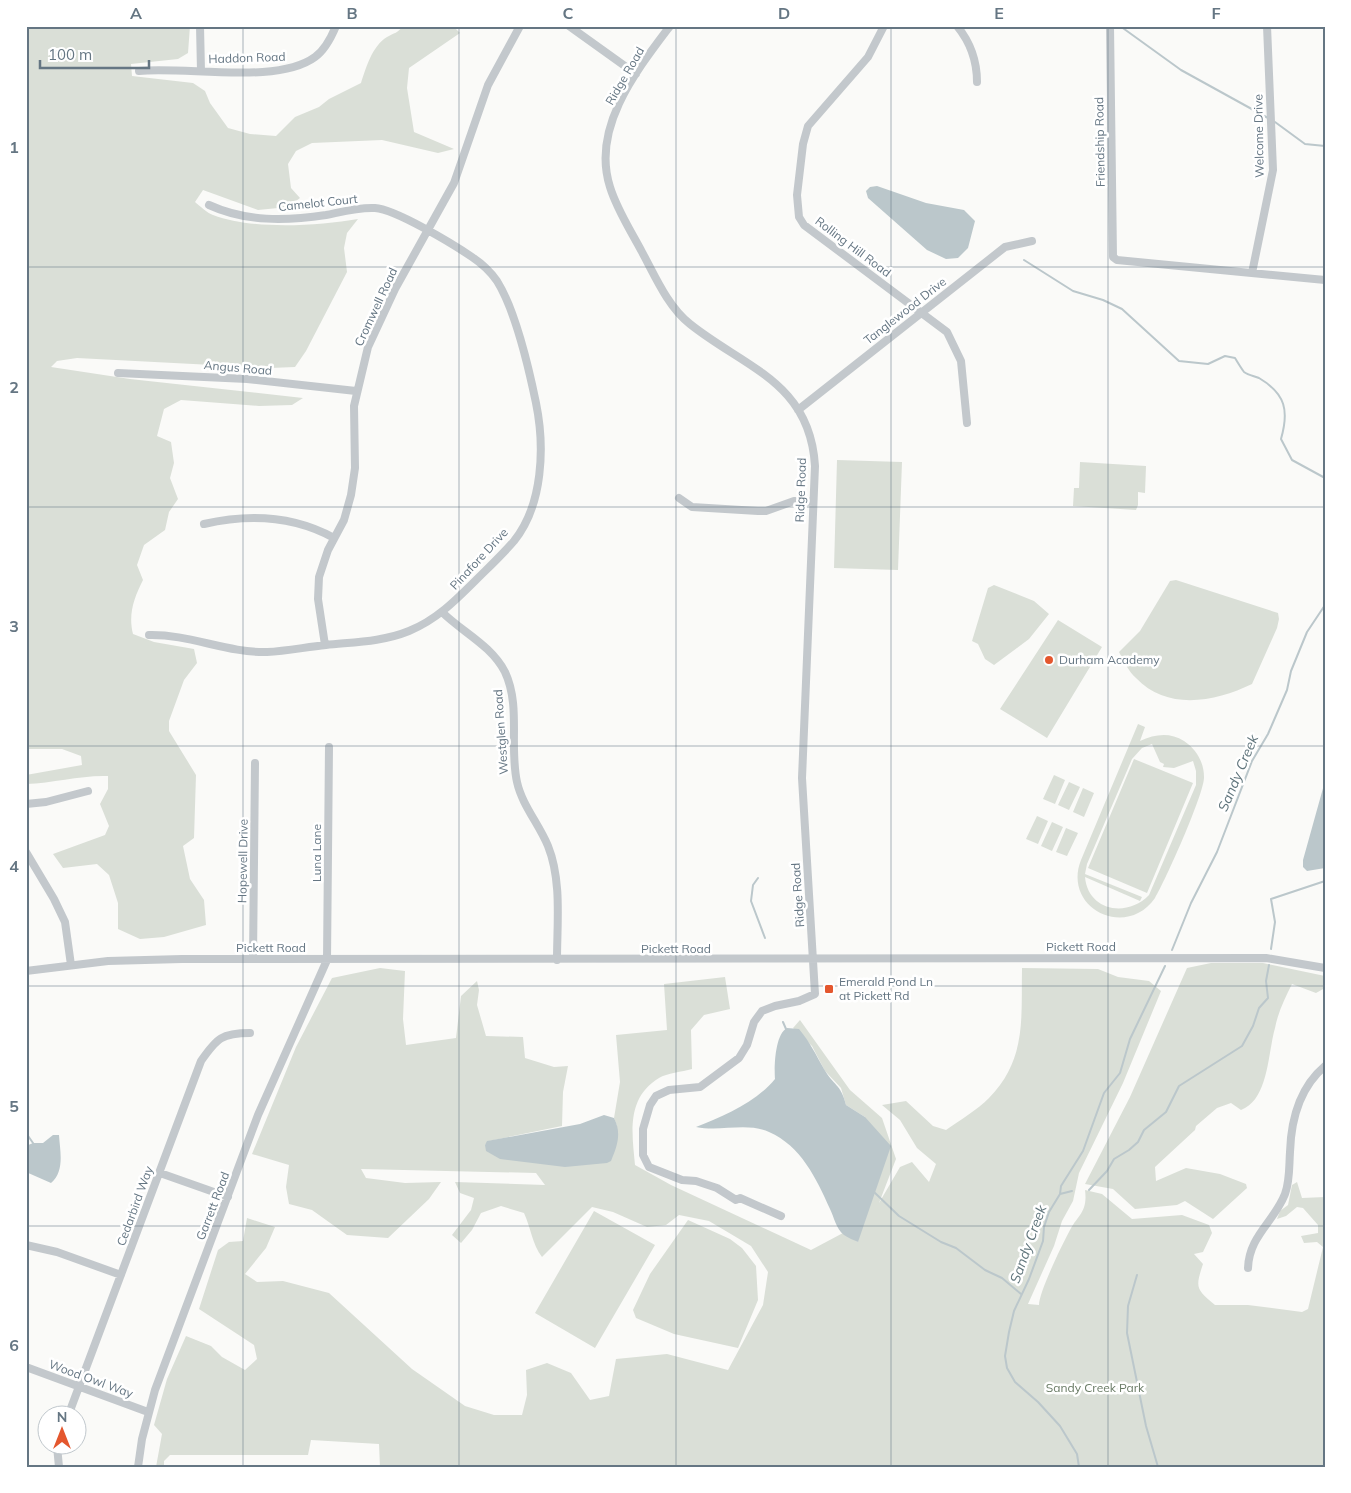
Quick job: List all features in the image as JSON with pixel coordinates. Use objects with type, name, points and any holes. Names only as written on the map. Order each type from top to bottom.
[{"type":"street","points":[[200,26],[201,71]]},
{"type":"street","name":"Haddon Road","points":[[140,71],[249,71],[296,67],[313,59],[324,49],[336,26]]},
{"type":"street","name":"Cromwell Road","points":[[324,645],[318,599],[318,577],[334,538],[348,511],[354,482],[354,406],[356,391],[374,332],[427,230],[454,183],[488,85],[520,26]]},
{"type":"street","points":[[569,26],[636,74]]},
{"type":"street","name":"Ridge Road","points":[[670,26],[636,74],[618,106],[606,143],[607,177],[619,208],[661,286],[681,316],[711,340],[772,379],[798,410],[808,428],[814,466],[802,778],[815,994],[799,1001],[762,1011],[754,1022],[747,1045],[733,1064],[700,1087],[669,1090],[656,1096],[650,1105],[644,1128],[643,1155],[649,1167],[682,1180],[696,1181],[717,1188],[736,1200],[740,1198],[781,1216]]},
{"type":"street","name":"Rolling Hill Road","points":[[884,26],[868,57],[808,126],[803,144],[797,205],[804,225],[947,332],[961,361],[967,423]]},
{"type":"street","points":[[957,26],[965,36],[974,56],[977,82]]},
{"type":"street","name":"Friendship Road","points":[[1110,26],[1113,257],[1117,260],[1252,273]]},
{"type":"street","name":"Welcome Drive","points":[[1252,273],[1273,170],[1267,26]]},
{"type":"street","name":"Camelot Court","points":[[209,205],[238,215],[259,219],[294,219],[375,208],[388,211],[427,230]]},
{"type":"street","name":"Pinafore Drive","points":[[149,635],[189,638],[255,651],[390,637],[409,630],[442,612],[514,541],[526,520],[537,483],[540,432],[534,390],[509,310],[496,280],[487,268],[472,257],[427,230]]},
{"type":"street","name":"Tanglewood Drive","points":[[798,410],[1005,247],[1032,241]]},
{"type":"street","points":[[1252,273],[1325,280]]},
{"type":"street","name":"Angus Road","points":[[118,373],[246,379],[356,391]]},
{"type":"street","points":[[678,498],[692,507],[758,511],[766,511],[794,501],[813,502]]},
{"type":"street","points":[[204,524],[232,519],[277,519],[307,526],[334,538]]},
{"type":"street","name":"Westglen Road","points":[[442,612],[487,649],[504,670],[508,680],[513,708],[517,784],[525,804],[547,843],[555,871],[557,960]]},
{"type":"street","name":"Luna Lane","points":[[327,960],[329,747]]},
{"type":"street","name":"Hopewell Drive","points":[[253,959],[255,763]]},
{"type":"street","points":[[26,804],[46,802],[88,791]]},
{"type":"street","points":[[26,852],[54,899],[65,922],[71,965]]},
{"type":"street","name":"Pickett Road","points":[[26,971],[71,965],[147,959],[814,960],[1266,958],[1325,968]]},
{"type":"street","name":"Garrett Road","points":[[138,1467],[148,1412],[258,1115],[327,960]]},
{"type":"street","name":"Cedarbird Way","points":[[72,1406],[188,1095],[205,1055],[213,1043],[227,1033],[250,1033]]},
{"type":"street","points":[[1248,1268],[1251,1247],[1274,1216],[1285,1194],[1290,1164],[1292,1123],[1297,1106],[1307,1086],[1325,1066]]},
{"type":"street","points":[[160,1173],[228,1198]]},
{"type":"street","points":[[26,1245],[57,1252],[121,1275]]},
{"type":"street","name":"Wood Owl Way","points":[[26,1367],[148,1412]]},
{"type":"green space","points":[[26,26],[190,26],[188,53],[178,59],[131,64],[132,76],[193,83],[205,91],[210,103],[228,128],[250,134],[276,136],[295,117],[319,107],[329,99],[361,83],[370,58],[377,46],[387,37],[398,32],[403,26],[453,26],[460,33],[409,68],[407,88],[414,132],[454,149],[438,153],[382,140],[312,143],[296,151],[288,164],[291,188],[300,198],[288,207],[258,210],[203,190],[195,202],[213,215],[229,220],[265,225],[304,225],[358,219],[347,233],[344,248],[347,272],[306,351],[295,367],[270,368],[77,358],[57,361],[51,367],[130,379],[303,398],[292,405],[259,406],[181,400],[164,409],[157,436],[171,442],[174,463],[170,478],[178,499],[169,512],[165,530],[144,545],[137,565],[143,580],[133,606],[131,620],[133,634],[154,642],[194,649],[197,663],[184,680],[169,721],[169,731],[196,775],[194,838],[183,846],[190,879],[204,900],[206,925],[164,937],[140,939],[118,929],[118,903],[109,875],[97,864],[63,868],[53,854],[105,835],[109,826],[100,804],[108,789],[108,776],[26,784],[26,775],[82,765],[81,756],[62,749],[26,749]]},
{"type":"green space","points":[[837,460],[902,462],[898,570],[834,568]]},
{"type":"green space","points":[[1080,462],[1146,466],[1145,493],[1138,492],[1136,510],[1073,506],[1074,488],[1079,488]]},
{"type":"green space","points":[[1176,580],[1278,613],[1277,628],[1252,684],[1207,699],[1177,699],[1162,695],[1148,688],[1126,666],[1119,652],[1140,631],[1170,581]]},
{"type":"green space","points":[[994,585],[1034,601],[1049,614],[1029,639],[994,665],[985,659],[978,644],[972,641],[988,588]]},
{"type":"green space","points":[[1058,620],[1102,647],[1047,738],[1000,709]]},
{"type":"green space","points":[[1138,724],[1145,727],[1140,741],[1151,737],[1168,735],[1179,738],[1192,748],[1203,766],[1203,786],[1184,837],[1155,898],[1143,910],[1129,917],[1114,917],[1100,913],[1088,904],[1080,892],[1078,877],[1081,860]],"holes":[[[1152,744],[1160,762],[1164,764],[1163,767],[1174,768],[1193,761],[1196,771],[1196,785],[1149,895],[1140,902],[1130,907],[1110,907],[1101,904],[1093,897],[1085,877],[1140,901],[1142,897],[1085,874],[1087,864],[1132,759],[1142,748]]]},
{"type":"green space","points":[[1134,759],[1193,783],[1147,893],[1088,868]]},
{"type":"green space","points":[[1054,775],[1065,780],[1055,804],[1043,799]]},
{"type":"green space","points":[[1069,782],[1080,787],[1069,810],[1058,805]]},
{"type":"green space","points":[[1083,788],[1094,793],[1084,817],[1073,812]]},
{"type":"green space","points":[[1037,816],[1048,821],[1038,844],[1026,839]]},
{"type":"green space","points":[[1052,822],[1063,827],[1052,851],[1041,846]]},
{"type":"green space","points":[[1066,828],[1078,833],[1067,856],[1056,852]]},
{"type":"green space","points":[[1211,963],[1263,963],[1325,976],[1325,988],[1316,993],[1292,984],[1278,1016],[1266,1074],[1257,1096],[1250,1105],[1241,1110],[1231,1103],[1217,1108],[1155,1167],[1156,1181],[1186,1168],[1220,1174],[1246,1184],[1247,1188],[1213,1219],[1185,1201],[1177,1205],[1135,1209],[1113,1189],[1085,1184],[1130,1097],[1187,968]]},
{"type":"green space","name":"Sandy Creek Park","points":[[380,968],[405,971],[403,1019],[406,1045],[456,1038],[461,996],[477,981],[479,990],[477,1005],[486,1036],[523,1037],[525,1058],[554,1067],[568,1066],[563,1092],[562,1126],[489,1141],[485,1145],[617,1126],[614,1118],[620,1082],[616,1035],[667,1030],[664,984],[725,977],[730,1009],[704,1015],[691,1030],[692,1069],[662,1076],[648,1086],[636,1106],[633,1129],[635,1165],[671,1185],[811,1250],[843,1233],[858,1242],[865,1117],[846,1105],[841,1088],[825,1071],[812,1046],[793,1028],[800,1020],[850,1090],[882,1118],[896,1159],[879,1203],[900,1167],[912,1162],[929,1182],[936,1164],[917,1148],[900,1120],[882,1105],[906,1101],[933,1126],[946,1130],[989,1098],[1010,1068],[1016,1053],[1021,1021],[1022,968],[1098,969],[1118,977],[1149,981],[1161,991],[1123,1083],[1079,1173],[1073,1201],[1062,1221],[1054,1246],[1028,1304],[1039,1305],[1056,1257],[1085,1204],[1085,1190],[1102,1194],[1132,1219],[1182,1215],[1209,1225],[1212,1233],[1203,1252],[1194,1254],[1203,1264],[1198,1283],[1199,1288],[1215,1305],[1248,1305],[1302,1312],[1308,1309],[1323,1247],[1317,1242],[1304,1243],[1301,1236],[1318,1233],[1318,1225],[1303,1208],[1297,1207],[1286,1216],[1277,1219],[1280,1211],[1288,1205],[1292,1185],[1297,1182],[1302,1198],[1325,1197],[1325,1467],[380,1467],[379,1444],[311,1440],[308,1455],[170,1455],[164,1461],[164,1467],[156,1467],[162,1434],[154,1425],[167,1379],[186,1336],[211,1346],[222,1357],[245,1370],[257,1359],[254,1345],[199,1309],[218,1250],[229,1242],[243,1241],[247,1218],[275,1227],[266,1248],[245,1274],[257,1282],[283,1281],[329,1293],[412,1369],[465,1406],[494,1415],[522,1415],[527,1395],[526,1370],[547,1363],[571,1373],[590,1400],[609,1396],[616,1359],[667,1354],[728,1370],[763,1305],[768,1272],[751,1246],[709,1221],[679,1215],[666,1225],[647,1227],[613,1212],[592,1207],[542,1257],[536,1247],[524,1213],[501,1206],[481,1213],[472,1230],[461,1243],[452,1235],[471,1210],[474,1198],[460,1193],[455,1182],[545,1185],[536,1173],[361,1169],[366,1178],[405,1183],[441,1182],[429,1199],[388,1238],[347,1235],[312,1210],[289,1204],[286,1187],[289,1165],[252,1154],[296,1047],[332,978]]},
{"type":"green space","points":[[594,1211],[655,1245],[595,1348],[535,1313]]},
{"type":"green space","points":[[688,1220],[730,1239],[742,1248],[756,1266],[758,1300],[738,1348],[674,1334],[636,1318],[633,1310],[650,1274]]},
{"type":"shaded area","points":[[877,186],[926,203],[964,210],[975,221],[968,248],[958,258],[946,259],[927,250],[868,198],[866,191],[870,187]]},
{"type":"shaded area","points":[[1325,781],[1325,868],[1307,871],[1303,867],[1303,860]]},
{"type":"shaded area","points":[[787,1028],[799,1029],[827,1074],[839,1089],[846,1105],[865,1117],[891,1146],[858,1242],[839,1230],[819,1186],[806,1164],[799,1154],[780,1138],[761,1129],[696,1127],[728,1113],[759,1095],[775,1079],[775,1059],[778,1044],[783,1031]]},
{"type":"shaded area","points":[[604,1115],[614,1118],[618,1129],[617,1145],[611,1161],[607,1163],[565,1167],[500,1159],[486,1151],[485,1145],[487,1141],[580,1124]]},
{"type":"shaded area","points":[[53,1135],[59,1135],[61,1160],[58,1173],[51,1183],[26,1172],[26,1146],[33,1143],[43,1143]]},
{"type":"waterway","points":[[1120,26],[1181,70],[1268,118]]},
{"type":"waterway","points":[[1275,122],[1305,144],[1325,146]]},
{"type":"waterway","points":[[1024,260],[1073,291],[1103,300],[1122,309],[1179,361],[1208,364],[1225,356],[1235,358],[1244,372],[1268,384],[1280,397],[1285,412],[1281,439],[1292,460],[1325,478]]},
{"type":"waterway","name":"Sandy Creek","points":[[1172,950],[1191,903],[1217,852],[1252,761],[1268,734],[1287,690],[1291,671],[1307,632],[1325,605]]},
{"type":"waterway","points":[[758,878],[753,885],[751,901],[765,938]]},
{"type":"waterway","points":[[1271,949],[1275,922],[1271,899],[1325,881]]},
{"type":"waterway","points":[[1089,1190],[1107,1171],[1114,1159],[1138,1142],[1144,1130],[1166,1112],[1179,1086],[1242,1046],[1253,1026],[1259,1008],[1268,998],[1266,981],[1269,965]]},
{"type":"waterway","name":"Sandy Creek","points":[[1079,1467],[1077,1454],[1060,1426],[1038,1402],[1015,1382],[1007,1368],[1005,1356],[1009,1332],[1014,1311],[1029,1279],[1043,1241],[1044,1227],[1049,1212],[1060,1194],[1061,1186],[1083,1151],[1104,1093],[1120,1073],[1130,1039],[1165,966]]},
{"type":"waterway","points":[[783,1022],[786,1029]]},
{"type":"waterway","points":[[26,1133],[33,1143]]},
{"type":"waterway","points":[[1060,1194],[1072,1191]]},
{"type":"waterway","points":[[874,1192],[899,1216],[941,1242],[956,1248],[985,1270],[1002,1278],[1021,1294]]},
{"type":"waterway","points":[[1137,1275],[1128,1306],[1127,1333],[1146,1426],[1158,1467]]},
{"type":"place","name":"Durham Academy","points":[[1049,660]]},
{"type":"place","name":"Emerald Pond Ln at Pickett Rd","points":[[829,989]]}]
